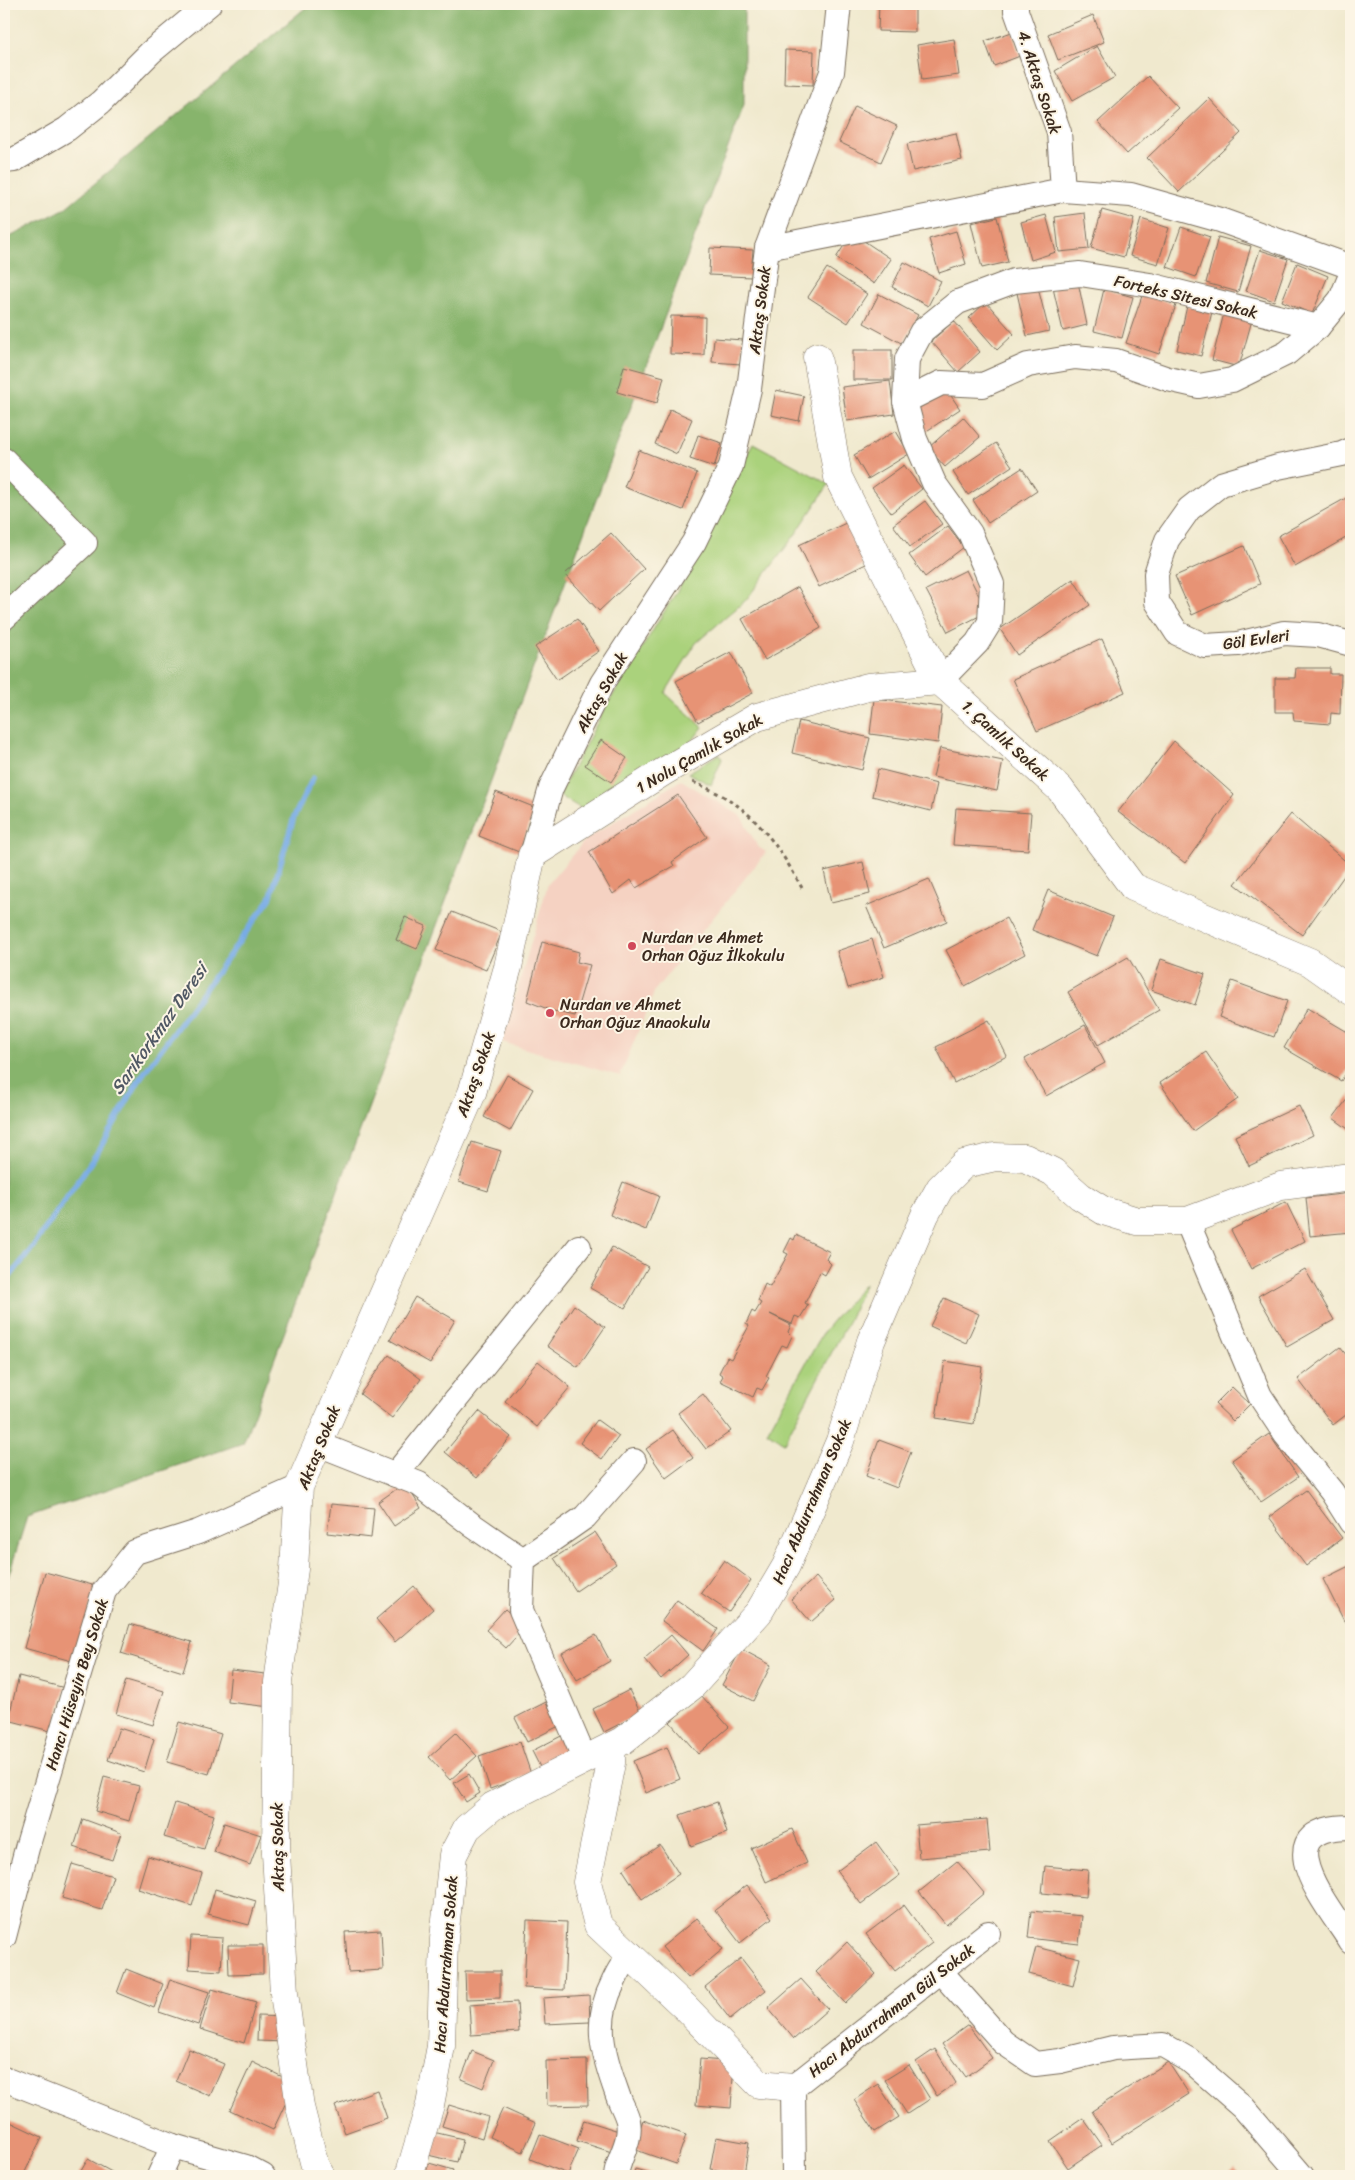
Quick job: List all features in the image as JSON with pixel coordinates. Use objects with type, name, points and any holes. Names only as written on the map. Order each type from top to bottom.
[{"type":"street","points":[[4,161],[14,160],[67,129],[101,102],[151,52],[209,4]]},
{"type":"street","name":"Aktaş Sokak","points":[[321,2176],[315,2166],[300,2107],[284,1993],[276,1854],[278,1682],[294,1569],[299,1487],[472,1093],[508,968],[532,855],[552,788],[602,683],[694,542],[731,466],[748,398],[767,248],[832,72],[839,4]]},
{"type":"street","name":"4. Aktaş Sokak","points":[[1016,4],[1016,11],[1059,132],[1063,190]]},
{"type":"street","points":[[767,248],[1063,190],[1131,195],[1220,220],[1351,267]]},
{"type":"street","name":"Forteks Sitesi Sokak","points":[[940,681],[977,643],[990,622],[992,584],[970,533],[934,483],[915,439],[904,401],[907,359],[922,331],[958,302],[1014,281],[1080,274],[1150,285],[1318,327]]},
{"type":"street","points":[[904,401],[941,382],[983,385],[1028,365],[1075,358],[1116,361],[1168,379],[1199,386],[1232,380],[1288,353],[1318,327],[1341,299],[1351,274]]},
{"type":"street","name":"1. Çamlık Sokak","points":[[817,357],[838,477],[940,681],[1060,789],[1133,886],[1310,962],[1351,992]]},
{"type":"street","name":"Göl Evleri","points":[[1351,450],[1342,454],[1278,467],[1221,484],[1189,509],[1167,540],[1156,574],[1157,602],[1177,633],[1205,646],[1238,644],[1284,633],[1318,635],[1351,644]]},
{"type":"street","points":[[4,460],[85,542],[4,618]]},
{"type":"street","name":"1 Nolu Çamlık Sokak","points":[[532,855],[663,772],[757,717],[868,687],[940,681]]},
{"type":"street","name":"Hacı Abdurrahman Sokak","points":[[409,2176],[430,2105],[441,2046],[444,1938],[453,1855],[467,1828],[493,1806],[622,1741],[692,1686],[759,1612],[786,1566],[836,1450],[871,1341],[925,1215],[940,1188],[964,1164],[995,1157],[1025,1158],[1053,1172],[1080,1196],[1104,1211],[1137,1220],[1188,1221],[1281,1186],[1351,1176]]},
{"type":"street","points":[[1188,1221],[1260,1396],[1286,1435],[1332,1492],[1351,1522]]},
{"type":"street","points":[[395,1475],[579,1247]]},
{"type":"street","points":[[318,1444],[419,1484],[472,1525],[523,1560]]},
{"type":"street","points":[[523,1560],[585,1517],[634,1461]]},
{"type":"street","name":"Hancı Hüseyin Bey Sokak","points":[[4,1937],[30,1839],[104,1591],[135,1552],[198,1532],[299,1487]]},
{"type":"street","points":[[523,1560],[521,1610],[585,1760]]},
{"type":"street","name":"Hacı Abdurrahman Gül Sokak","points":[[612,1746],[612,1763],[587,1882],[598,1924],[759,2084],[793,2087],[988,1933]]},
{"type":"street","points":[[1351,1827],[1322,1830],[1309,1839],[1303,1853],[1309,1874],[1351,1942]]},
{"type":"street","points":[[616,2176],[617,2167],[629,2139],[628,2120],[617,2095],[601,2041],[601,2018],[606,1997],[622,1964],[632,1956]]},
{"type":"street","points":[[940,1971],[1004,2042],[1035,2064],[1060,2061],[1113,2048],[1163,2045],[1189,2060],[1243,2107],[1302,2176]]},
{"type":"street","points":[[4,2079],[173,2146],[246,2167],[263,2176]]},
{"type":"street","name":"Hacı Abdurrahman Gül Sokak","points":[[793,2087],[794,2176]]},
{"type":"street","points":[[159,2176],[173,2146]]},
{"type":"path","points":[[690,780],[722,795],[754,819],[789,864],[802,888]]},
{"type":"shaded area","name":"Nurdan ve Ahmet Orhan Oğuz İlkokulu","points":[[681,780],[741,816],[758,847],[766,852],[655,990],[620,1076],[502,1042],[548,884],[585,840]]},
{"type":"green space","points":[[310,4],[744,4],[744,105],[243,1443],[27,1517],[4,1590],[4,240],[64,209]]},
{"type":"green space","points":[[753,443],[829,484],[795,535],[746,600],[696,643],[665,693],[703,727],[689,745],[585,811],[560,796],[564,785],[604,710],[685,578]]},
{"type":"green space","points":[[719,754],[722,759],[711,785],[688,773]]},
{"type":"green space","points":[[865,1283],[849,1320],[784,1442],[767,1432],[824,1331]]},
{"type":"building","points":[[879,4],[915,4],[915,32],[878,31]]},
{"type":"building","points":[[1093,15],[1104,42],[1058,60],[1048,34]]},
{"type":"building","points":[[1012,32],[1020,56],[994,66],[985,41]]},
{"type":"building","points":[[954,39],[959,75],[922,80],[917,45]]},
{"type":"building","points":[[1097,46],[1115,77],[1072,101],[1055,71]]},
{"type":"building","points":[[785,50],[814,51],[813,85],[784,84]]},
{"type":"building","points":[[1148,76],[1178,108],[1127,154],[1098,122]]},
{"type":"building","points":[[1209,98],[1241,133],[1179,192],[1147,158]]},
{"type":"building","points":[[855,106],[897,126],[881,162],[839,142]]},
{"type":"building","points":[[956,133],[962,160],[913,171],[907,144]]},
{"type":"building","points":[[1102,210],[1134,219],[1124,257],[1091,248]]},
{"type":"building","points":[[1085,213],[1089,249],[1059,252],[1055,217]]},
{"type":"building","points":[[1046,215],[1056,252],[1031,260],[1021,222]]},
{"type":"building","points":[[997,217],[1008,262],[982,268],[971,223]]},
{"type":"building","points":[[1141,219],[1169,228],[1158,264],[1130,256]]},
{"type":"building","points":[[1181,227],[1210,237],[1196,277],[1167,267]]},
{"type":"building","points":[[956,231],[966,264],[939,273],[929,239]]},
{"type":"building","points":[[852,233],[891,259],[874,284],[836,258]]},
{"type":"building","points":[[1218,237],[1251,246],[1238,292],[1206,283]]},
{"type":"building","points":[[710,248],[753,250],[751,277],[709,275]]},
{"type":"building","points":[[1260,250],[1288,259],[1274,301],[1246,291]]},
{"type":"building","points":[[904,262],[941,281],[928,306],[892,287]]},
{"type":"building","points":[[1297,263],[1328,276],[1312,314],[1282,301]]},
{"type":"building","points":[[827,268],[867,294],[848,323],[808,297]]},
{"type":"building","points":[[1078,282],[1087,325],[1063,331],[1053,288]]},
{"type":"building","points":[[1038,288],[1049,331],[1027,336],[1017,293]]},
{"type":"building","points":[[1104,289],[1133,297],[1122,338],[1094,331]]},
{"type":"building","points":[[1143,293],[1176,305],[1159,354],[1126,343]]},
{"type":"building","points":[[879,294],[918,315],[903,344],[864,323]]},
{"type":"building","points":[[986,302],[1014,334],[997,350],[969,318]]},
{"type":"building","points":[[1187,306],[1212,312],[1201,356],[1177,350]]},
{"type":"building","points":[[1224,313],[1252,320],[1239,367],[1212,360]]},
{"type":"building","points":[[671,316],[705,317],[704,355],[670,354]]},
{"type":"building","points":[[954,321],[980,352],[958,372],[931,341]]},
{"type":"building","points":[[714,338],[743,340],[741,364],[712,362]]},
{"type":"building","points":[[853,350],[892,350],[892,380],[853,380]]},
{"type":"building","points":[[624,366],[664,377],[657,403],[617,392]]},
{"type":"building","points":[[890,381],[894,414],[847,421],[842,387]]},
{"type":"building","points":[[943,384],[960,409],[925,432],[909,407]]},
{"type":"building","points":[[776,390],[804,396],[799,421],[771,415]]},
{"type":"building","points":[[670,409],[692,419],[677,454],[655,444]]},
{"type":"building","points":[[963,417],[980,437],[945,467],[928,448]]},
{"type":"building","points":[[896,431],[909,454],[868,479],[854,455]]},
{"type":"building","points":[[698,435],[722,443],[714,467],[690,459]]},
{"type":"building","points":[[996,443],[1012,466],[968,495],[953,472]]},
{"type":"building","points":[[639,450],[697,473],[683,510],[624,487]]},
{"type":"building","points":[[904,465],[922,489],[891,513],[872,488]]},
{"type":"building","points":[[1022,468],[1037,491],[988,523],[973,500]]},
{"type":"building","points":[[1348,497],[1351,503],[1351,535],[1295,567],[1278,536]]},
{"type":"building","points":[[925,501],[942,524],[910,547],[893,525]]},
{"type":"building","points":[[848,522],[868,563],[819,587],[799,545]]},
{"type":"building","points":[[948,526],[964,547],[925,577],[909,555]]},
{"type":"building","points":[[611,533],[644,569],[599,611],[565,574]]},
{"type":"building","points":[[1244,546],[1260,584],[1192,615],[1175,576]]},
{"type":"building","points":[[966,570],[987,612],[948,632],[926,590]]},
{"type":"building","points":[[1073,579],[1090,605],[1017,655],[1000,629]]},
{"type":"building","points":[[798,587],[821,628],[765,660],[742,619]]},
{"type":"building","points":[[577,619],[599,651],[557,680],[535,647]]},
{"type":"building","points":[[1102,639],[1125,692],[1037,731],[1013,679]]},
{"type":"building","points":[[731,652],[753,693],[698,722],[676,681]]},
{"type":"building","points":[[1296,668],[1330,668],[1330,674],[1341,674],[1340,714],[1331,713],[1330,724],[1294,721],[1293,712],[1275,712],[1275,678],[1295,678]]},
{"type":"building","points":[[874,699],[942,707],[938,743],[870,734]]},
{"type":"building","points":[[799,721],[870,738],[862,770],[792,753]]},
{"type":"building","points":[[601,740],[627,758],[611,782],[585,765]]},
{"type":"building","points":[[1174,741],[1234,795],[1185,863],[1118,812]]},
{"type":"building","points":[[940,748],[1003,761],[997,791],[933,777]]},
{"type":"building","points":[[878,769],[937,784],[931,811],[872,796]]},
{"type":"building","points":[[496,792],[536,808],[519,852],[479,836]]},
{"type":"building","points":[[678,795],[707,837],[672,862],[674,866],[636,888],[631,880],[613,894],[589,852]]},
{"type":"building","points":[[956,808],[1031,813],[1028,850],[953,845]]},
{"type":"building","points":[[1291,814],[1351,866],[1302,935],[1235,884]]},
{"type":"building","points":[[863,862],[870,894],[831,903],[824,871]]},
{"type":"building","points":[[929,879],[947,921],[884,948],[866,906]]},
{"type":"building","points":[[1048,890],[1113,917],[1097,956],[1032,930]]},
{"type":"building","points":[[452,912],[502,932],[486,970],[436,950]]},
{"type":"building","points":[[405,917],[426,926],[417,949],[396,940]]},
{"type":"building","points":[[1006,918],[1025,954],[965,986],[946,950]]},
{"type":"building","points":[[872,939],[884,977],[848,988],[837,951]]},
{"type":"building","points":[[542,942],[579,952],[577,962],[590,965],[575,1016],[553,1011],[527,1001]]},
{"type":"building","points":[[1128,957],[1159,1010],[1098,1045],[1068,992]]},
{"type":"building","points":[[1161,959],[1205,974],[1195,1005],[1151,990]]},
{"type":"building","points":[[1232,981],[1287,1001],[1274,1037],[1219,1017]]},
{"type":"building","points":[[1307,1008],[1351,1034],[1351,1064],[1341,1081],[1284,1048]]},
{"type":"building","points":[[989,1020],[1007,1056],[954,1083],[936,1047]]},
{"type":"building","points":[[1085,1025],[1105,1063],[1046,1096],[1025,1059]]},
{"type":"building","points":[[1206,1052],[1238,1099],[1193,1131],[1160,1083]]},
{"type":"building","points":[[507,1075],[533,1089],[510,1131],[484,1117]]},
{"type":"building","points":[[1351,1094],[1351,1131],[1333,1118]]},
{"type":"building","points":[[1299,1106],[1313,1135],[1249,1166],[1235,1136]]},
{"type":"building","points":[[472,1142],[501,1151],[488,1191],[459,1182]]},
{"type":"building","points":[[623,1182],[659,1196],[646,1230],[610,1215]]},
{"type":"building","points":[[1351,1193],[1351,1232],[1310,1236],[1306,1198]]},
{"type":"building","points":[[1286,1202],[1305,1241],[1251,1269],[1231,1230]]},
{"type":"building","points":[[796,1235],[830,1252],[826,1259],[831,1264],[825,1275],[820,1272],[805,1303],[808,1305],[800,1318],[795,1316],[792,1324],[770,1314],[791,1325],[788,1332],[792,1336],[787,1347],[782,1345],[766,1376],[769,1378],[762,1390],[757,1388],[753,1397],[720,1381],[723,1376],[719,1373],[727,1357],[731,1359],[749,1326],[746,1324],[752,1311],[755,1313],[761,1303],[758,1301],[765,1284],[770,1287],[788,1254],[784,1252],[791,1238],[794,1240]]},
{"type":"building","points":[[612,1247],[648,1267],[625,1308],[590,1288]]},
{"type":"building","points":[[1305,1269],[1334,1320],[1287,1347],[1258,1296]]},
{"type":"building","points":[[415,1297],[455,1320],[430,1363],[390,1340]]},
{"type":"building","points":[[944,1298],[979,1314],[966,1343],[930,1326]]},
{"type":"building","points":[[574,1305],[605,1327],[578,1367],[547,1346]]},
{"type":"building","points":[[1340,1347],[1351,1361],[1351,1411],[1333,1425],[1298,1379]]},
{"type":"building","points":[[389,1355],[421,1379],[392,1418],[360,1394]]},
{"type":"building","points":[[538,1361],[570,1387],[537,1427],[505,1401]]},
{"type":"building","points":[[945,1361],[982,1367],[974,1424],[936,1418]]},
{"type":"building","points":[[1232,1387],[1250,1404],[1233,1421],[1215,1404]]},
{"type":"building","points":[[703,1394],[731,1431],[706,1449],[678,1413]]},
{"type":"building","points":[[479,1411],[511,1437],[477,1478],[445,1452]]},
{"type":"building","points":[[597,1420],[619,1436],[602,1459],[580,1443]]},
{"type":"building","points":[[673,1430],[693,1458],[666,1478],[646,1449]]},
{"type":"building","points":[[1269,1434],[1298,1477],[1261,1502],[1232,1460]]},
{"type":"building","points":[[879,1440],[911,1452],[897,1488],[866,1476]]},
{"type":"building","points":[[405,1483],[421,1508],[394,1526],[378,1502]]},
{"type":"building","points":[[1306,1490],[1342,1538],[1306,1566],[1269,1517]]},
{"type":"building","points":[[331,1504],[374,1508],[371,1538],[327,1533]]},
{"type":"building","points":[[595,1532],[616,1564],[576,1591],[554,1558]]},
{"type":"building","points":[[724,1560],[751,1580],[729,1612],[701,1593]]},
{"type":"building","points":[[1351,1565],[1351,1619],[1345,1623],[1323,1579]]},
{"type":"building","points":[[45,1572],[96,1586],[75,1662],[24,1648]]},
{"type":"building","points":[[816,1577],[836,1600],[811,1622],[791,1599]]},
{"type":"building","points":[[414,1586],[433,1609],[395,1642],[376,1619]]},
{"type":"building","points":[[677,1600],[718,1629],[703,1651],[662,1621]]},
{"type":"building","points":[[505,1609],[525,1627],[506,1648],[486,1630]]},
{"type":"building","points":[[130,1624],[192,1642],[183,1672],[121,1653]]},
{"type":"building","points":[[596,1635],[610,1661],[577,1680],[562,1653]]},
{"type":"building","points":[[671,1635],[688,1655],[661,1679],[644,1659]]},
{"type":"building","points":[[741,1649],[771,1665],[753,1701],[722,1685]]},
{"type":"building","points":[[231,1670],[274,1675],[270,1707],[228,1702]]},
{"type":"building","points":[[19,1676],[65,1688],[54,1732],[8,1720]]},
{"type":"building","points":[[126,1680],[164,1691],[153,1725],[116,1714]]},
{"type":"building","points":[[629,1690],[641,1713],[604,1732],[593,1709]]},
{"type":"building","points":[[701,1695],[729,1727],[698,1754],[670,1722]]},
{"type":"building","points":[[546,1702],[559,1726],[527,1742],[515,1718]]},
{"type":"building","points":[[179,1722],[221,1734],[209,1774],[167,1762]]},
{"type":"building","points":[[119,1728],[154,1739],[144,1772],[108,1760]]},
{"type":"building","points":[[569,1732],[579,1752],[542,1771],[532,1751]]},
{"type":"building","points":[[456,1733],[477,1756],[450,1780],[429,1757]]},
{"type":"building","points":[[520,1742],[531,1774],[490,1789],[479,1756]]},
{"type":"building","points":[[667,1747],[680,1779],[646,1793],[633,1761]]},
{"type":"building","points":[[469,1774],[480,1793],[466,1802],[454,1783]]},
{"type":"building","points":[[104,1777],[139,1786],[129,1821],[95,1811]]},
{"type":"building","points":[[717,1802],[727,1833],[691,1846],[680,1815]]},
{"type":"building","points":[[175,1803],[214,1815],[204,1849],[164,1837]]},
{"type":"building","points":[[83,1819],[121,1833],[112,1860],[74,1847]]},
{"type":"building","points":[[987,1819],[990,1852],[919,1858],[916,1825]]},
{"type":"building","points":[[224,1823],[261,1835],[250,1865],[214,1852]]},
{"type":"building","points":[[792,1829],[807,1863],[766,1882],[751,1848]]},
{"type":"building","points":[[876,1842],[900,1875],[861,1904],[837,1871]]},
{"type":"building","points":[[660,1845],[679,1874],[642,1899],[623,1870]]},
{"type":"building","points":[[148,1856],[202,1873],[192,1906],[138,1889]]},
{"type":"building","points":[[957,1861],[984,1893],[946,1925],[919,1892]]},
{"type":"building","points":[[72,1864],[113,1876],[102,1910],[62,1898]]},
{"type":"building","points":[[1045,1866],[1088,1870],[1086,1897],[1042,1893]]},
{"type":"building","points":[[747,1885],[772,1918],[740,1943],[715,1910]]},
{"type":"building","points":[[215,1889],[256,1901],[249,1925],[208,1914]]},
{"type":"building","points":[[904,1905],[932,1943],[895,1971],[866,1934]]},
{"type":"building","points":[[1031,1911],[1082,1916],[1079,1944],[1028,1938]]},
{"type":"building","points":[[697,1918],[723,1949],[688,1978],[662,1947]]},
{"type":"building","points":[[527,1920],[567,1922],[564,1990],[524,1988]]},
{"type":"building","points":[[381,1930],[383,1970],[348,1972],[345,1932]]},
{"type":"building","points":[[191,1936],[223,1938],[221,1971],[189,1969]]},
{"type":"building","points":[[847,1942],[876,1974],[845,2003],[816,1972]]},
{"type":"building","points":[[228,1945],[263,1945],[263,1974],[229,1975]]},
{"type":"building","points":[[1036,1947],[1080,1958],[1073,1986],[1029,1974]]},
{"type":"building","points":[[741,1958],[766,1990],[730,2019],[705,1987]]},
{"type":"building","points":[[126,1969],[163,1984],[154,2008],[117,1993]]},
{"type":"building","points":[[465,1971],[500,1971],[500,1998],[466,1999]]},
{"type":"building","points":[[170,1979],[209,1992],[198,2025],[159,2012]]},
{"type":"building","points":[[801,1979],[828,2009],[794,2039],[768,2008]]},
{"type":"building","points":[[212,1989],[256,2002],[244,2043],[200,2029]]},
{"type":"building","points":[[589,1995],[590,2022],[545,2024],[543,1998]]},
{"type":"building","points":[[517,2002],[519,2032],[471,2035],[469,2005]]},
{"type":"building","points":[[258,2016],[287,2017],[286,2042],[257,2041]]},
{"type":"building","points":[[968,2025],[992,2058],[966,2077],[942,2044]]},
{"type":"building","points":[[189,2049],[224,2064],[210,2096],[176,2081]]},
{"type":"building","points":[[935,2049],[956,2083],[937,2096],[916,2062]]},
{"type":"building","points":[[472,2051],[494,2060],[483,2088],[461,2079]]},
{"type":"building","points":[[700,2059],[734,2062],[731,2108],[696,2105]]},
{"type":"building","points":[[587,2060],[588,2105],[547,2106],[546,2061]]},
{"type":"building","points":[[252,2062],[295,2083],[273,2130],[230,2110]]},
{"type":"building","points":[[1168,2062],[1189,2094],[1112,2143],[1092,2111]]},
{"type":"building","points":[[909,2065],[930,2099],[907,2114],[885,2080]]},
{"type":"building","points":[[878,2084],[899,2117],[875,2132],[854,2100]]},
{"type":"building","points":[[377,2090],[387,2118],[345,2133],[335,2106]]},
{"type":"building","points":[[449,2105],[488,2117],[482,2138],[442,2126]]},
{"type":"building","points":[[503,2108],[536,2123],[523,2152],[490,2137]]},
{"type":"building","points":[[1083,2118],[1102,2145],[1068,2168],[1050,2141]]},
{"type":"building","points":[[4,2119],[42,2137],[23,2176],[4,2176]]},
{"type":"building","points":[[584,2120],[625,2133],[618,2154],[577,2141]]},
{"type":"building","points":[[643,2120],[686,2135],[676,2164],[633,2149]]},
{"type":"building","points":[[433,2132],[463,2139],[457,2162],[428,2155]]},
{"type":"building","points":[[540,2134],[579,2149],[568,2174],[530,2159]]},
{"type":"building","points":[[716,2137],[749,2143],[744,2174],[710,2169]]},
{"type":"building","points":[[88,2159],[119,2176],[78,2176]]},
{"type":"building","points":[[429,2163],[453,2170],[451,2176],[425,2176]]},
{"type":"building","points":[[635,2169],[661,2176],[633,2176]]},
{"type":"building","points":[[1234,2169],[1240,2176],[1226,2176]]},
{"type":"waterway","name":"Sarıkorkmaz Deresi","points":[[4,1284],[30,1251],[97,1153],[141,1077],[270,899],[294,817],[313,778]]},
{"type":"place","name":"Nurdan ve Ahmet Orhan Oğuz İlkokulu","points":[[632,946]]},
{"type":"place","name":"Nurdan ve Ahmet Orhan Oğuz Anaokulu","points":[[550,1013]]}]
